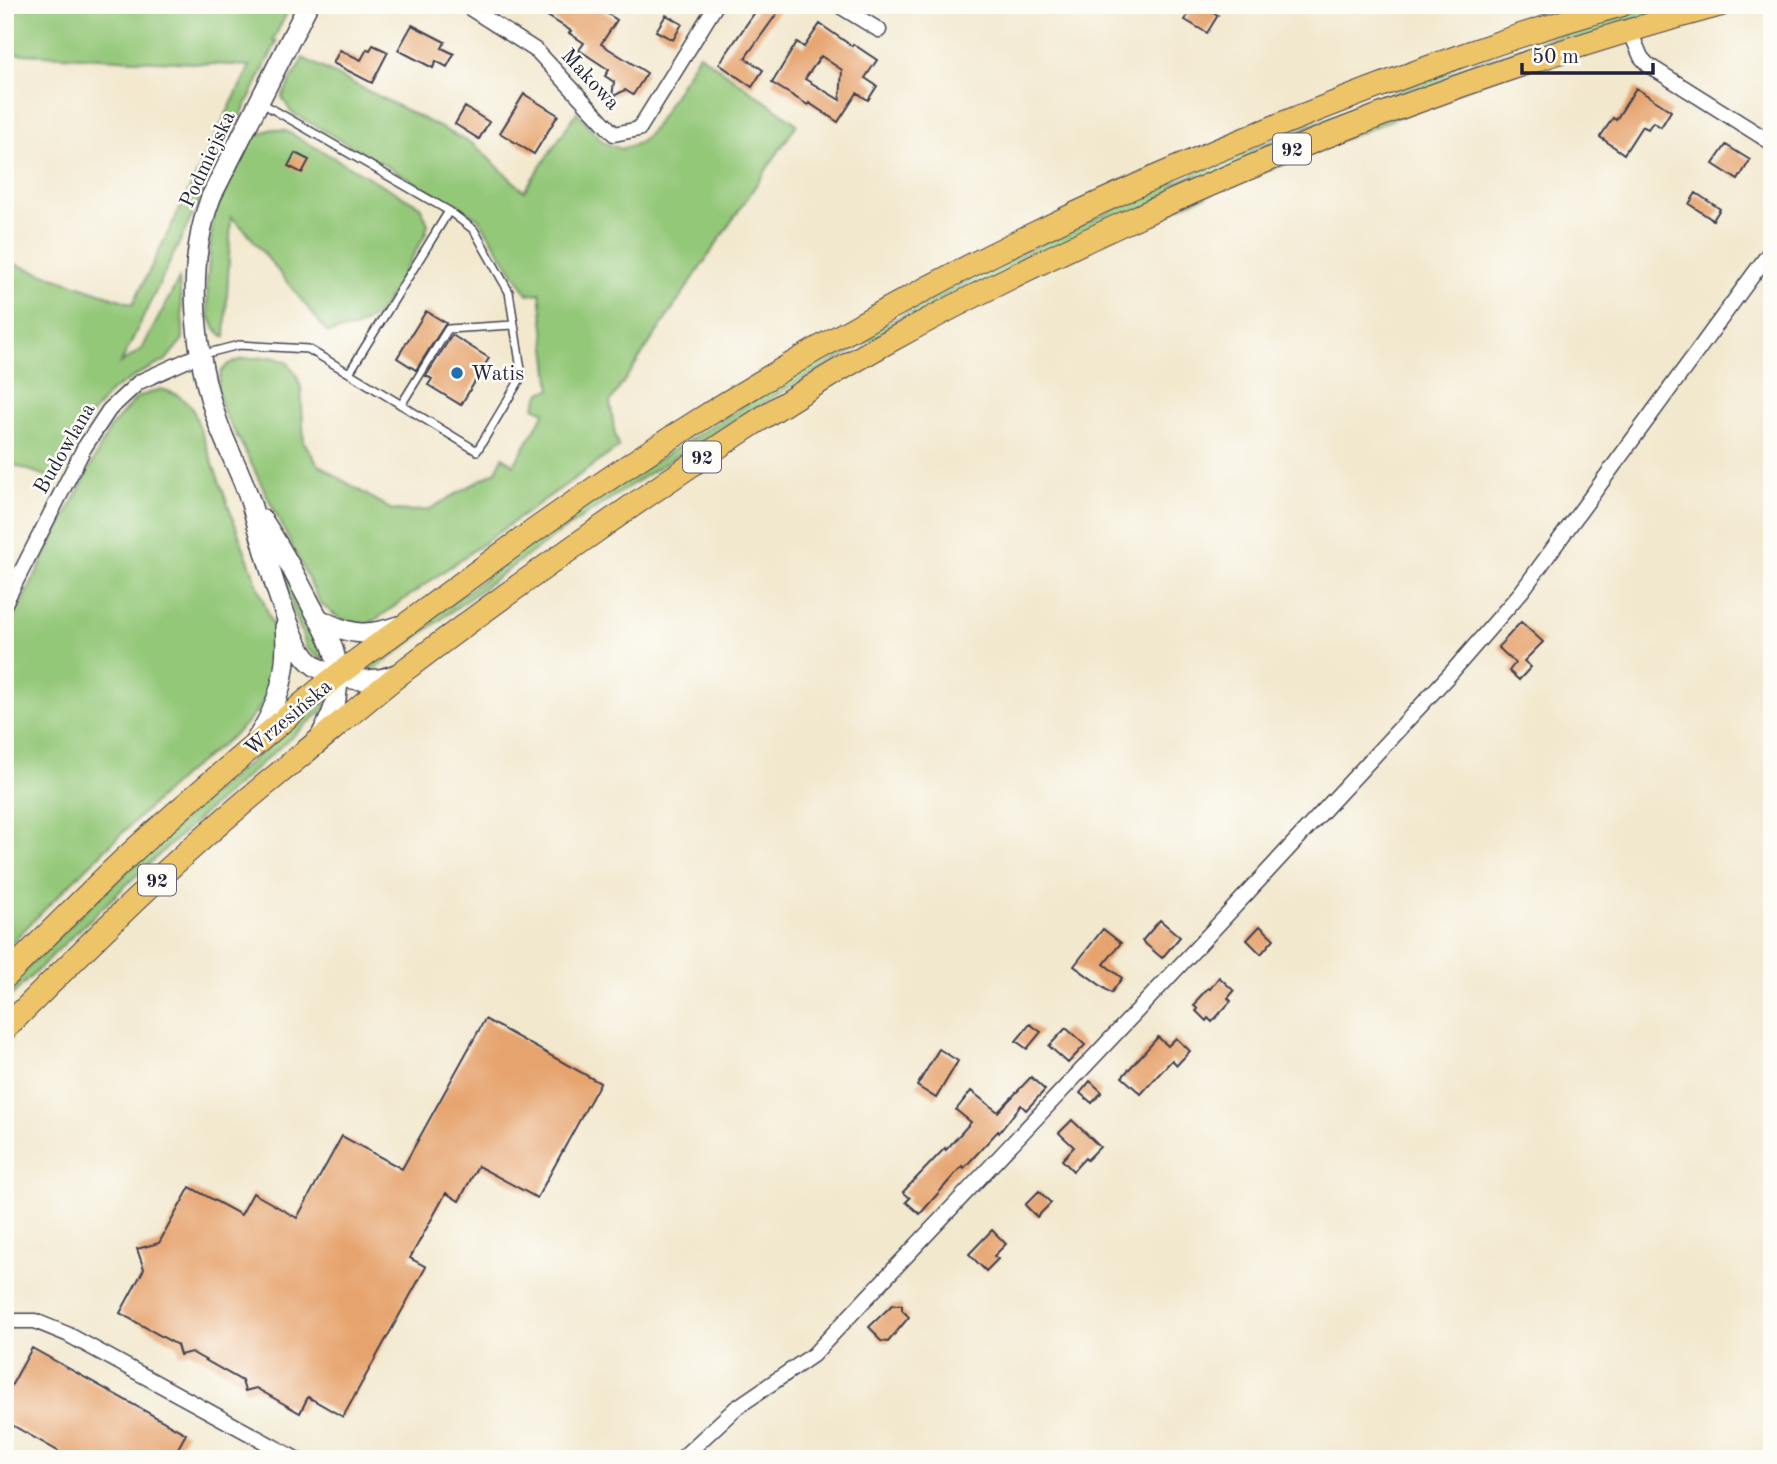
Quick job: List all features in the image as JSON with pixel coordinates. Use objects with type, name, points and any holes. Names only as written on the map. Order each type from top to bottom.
[{"type":"main road","name":"Wrzesińska","points":[[5,977],[117,866],[337,676],[596,487],[676,434],[840,337],[978,262],[1122,193],[1236,142],[1379,86],[1621,5]]},
{"type":"main road","name":"92","points":[[1630,31],[1720,5]]},
{"type":"main road","name":"Wrzesińska","points":[[5,1029],[157,880],[239,806],[402,672],[526,580],[722,443],[803,392],[884,344],[1054,256],[1214,182],[1411,102],[1630,31]]},
{"type":"street","name":"Podmiejska","points":[[308,5],[211,197],[198,251],[197,302],[201,354],[208,392],[218,423],[251,503],[282,609],[304,656],[317,668],[337,676],[369,680],[402,672]]},
{"type":"street","name":"Makowa","points":[[465,5],[537,51],[614,134],[639,129],[716,5]]},
{"type":"street","points":[[838,5],[879,30]]},
{"type":"street","points":[[1630,31],[1641,57],[1648,65],[1772,143]]},
{"type":"street","points":[[681,1459],[736,1408],[813,1355],[1442,683],[1522,591],[1772,249]]},
{"type":"street","name":"Budowlana","points":[[5,603],[84,448],[109,410],[139,382],[201,354]]},
{"type":"street","name":"Podmiejska","points":[[251,503],[277,542],[335,653],[336,699],[333,712],[318,741]]},
{"type":"street","points":[[246,753],[267,722],[279,690],[286,649],[282,609]]},
{"type":"street","points":[[319,620],[358,634],[386,630],[409,622]]},
{"type":"street","points":[[5,1321],[35,1321],[67,1334],[296,1459]]},
{"type":"lane","points":[[201,354],[239,345],[308,349],[477,451],[522,376],[509,292],[474,230],[449,211],[259,102]]},
{"type":"lane","points":[[349,373],[449,211]]},
{"type":"lane","points":[[401,405],[448,329],[513,325]]},
{"type":"green space","points":[[5,5],[291,5],[273,40],[277,41],[121,363],[142,349],[179,279],[183,339],[165,361],[111,391],[85,422],[55,479],[5,462],[5,261],[133,304],[250,66],[5,53]]},
{"type":"green space","points":[[1658,5],[1684,5],[1636,19],[911,318],[788,388],[668,462],[536,550],[379,666],[372,670],[365,668],[518,554],[668,454],[839,350],[993,268],[1151,193],[1380,98],[1509,51]]},
{"type":"green space","points":[[699,54],[797,124],[610,402],[619,447],[368,625],[353,624],[336,616],[320,603],[224,413],[217,388],[221,372],[228,364],[242,359],[272,357],[287,362],[296,374],[301,388],[304,442],[317,463],[392,510],[428,510],[496,471],[503,457],[514,465],[545,412],[534,407],[541,392],[551,390],[540,293],[528,295],[478,218],[291,112],[282,97],[303,58],[473,144],[524,191],[577,112],[604,143],[621,149],[639,143],[654,128]]},
{"type":"green space","points":[[272,129],[286,131],[420,206],[428,224],[425,235],[380,313],[357,327],[328,333],[245,230],[231,217],[225,337],[215,329],[208,313],[207,282],[213,215],[252,137]]},
{"type":"green space","points":[[161,389],[176,394],[192,407],[274,630],[274,675],[263,702],[248,722],[162,795],[5,949],[5,635],[110,428],[137,397]]},
{"type":"green space","points":[[271,545],[325,655],[322,660],[307,649]]},
{"type":"green space","points":[[328,696],[326,708],[162,851],[5,1002],[5,991],[91,904],[215,791]]},
{"type":"building","points":[[530,5],[594,5],[617,20],[601,44],[647,73],[633,95],[625,90],[612,97],[614,82],[605,76],[609,70],[579,50],[584,43],[569,33],[571,31]]},
{"type":"building","points":[[760,5],[783,5],[745,58],[763,70],[752,87],[719,64]]},
{"type":"building","points":[[1194,5],[1200,5],[1218,15],[1207,33],[1185,20]]},
{"type":"building","points":[[666,15],[682,24],[673,40],[656,31]]},
{"type":"building","points":[[820,24],[877,60],[865,78],[877,86],[868,100],[857,93],[838,122],[772,83],[797,42],[804,47]],"holes":[[[821,56],[842,70],[840,100],[805,79]]]},
{"type":"building","points":[[412,25],[445,42],[442,48],[454,54],[447,67],[436,61],[433,68],[398,50]]},
{"type":"building","points":[[373,45],[388,52],[372,83],[333,63],[340,50],[361,60],[367,49],[370,50]]},
{"type":"building","points":[[1636,88],[1671,111],[1661,127],[1653,122],[1648,129],[1642,126],[1624,154],[1600,137],[1613,118],[1616,120]]},
{"type":"building","points":[[524,94],[558,115],[534,154],[500,133]]},
{"type":"building","points":[[465,107],[489,122],[479,139],[455,124]]},
{"type":"building","points":[[1726,145],[1750,160],[1738,180],[1713,164]]},
{"type":"building","points":[[295,153],[309,160],[302,173],[288,166]]},
{"type":"building","points":[[1696,193],[1720,209],[1713,220],[1689,204]]},
{"type":"building","points":[[426,311],[446,323],[416,370],[397,358]]},
{"type":"building","points":[[452,335],[489,358],[461,405],[428,385],[432,379],[426,376]]},
{"type":"building","points":[[1521,622],[1543,642],[1524,661],[1531,667],[1519,680],[1509,671],[1515,663],[1498,647]]},
{"type":"building","points":[[1160,920],[1180,937],[1162,958],[1142,941]]},
{"type":"building","points":[[1260,926],[1274,939],[1261,954],[1247,940]]},
{"type":"building","points":[[1103,929],[1121,943],[1104,964],[1122,978],[1111,993],[1074,966]]},
{"type":"building","points":[[1219,977],[1234,991],[1228,998],[1231,1001],[1212,1022],[1208,1018],[1206,1021],[1194,1006]]},
{"type":"building","points":[[485,1019],[600,1083],[537,1198],[478,1166],[459,1201],[446,1193],[410,1258],[426,1267],[343,1417],[308,1397],[300,1413],[256,1388],[245,1391],[242,1381],[191,1352],[180,1355],[177,1345],[120,1313],[144,1269],[137,1249],[159,1243],[190,1187],[241,1215],[253,1193],[297,1218],[342,1136],[402,1169]]},
{"type":"building","points":[[1030,1024],[1041,1032],[1027,1049],[1016,1041]]},
{"type":"building","points":[[1066,1028],[1085,1045],[1068,1063],[1049,1046]]},
{"type":"building","points":[[1158,1037],[1168,1046],[1176,1038],[1190,1051],[1177,1065],[1172,1060],[1141,1094],[1122,1077]]},
{"type":"building","points":[[939,1049],[958,1061],[936,1098],[917,1086]]},
{"type":"building","points":[[1031,1077],[1045,1090],[1026,1110],[1021,1105],[999,1133],[998,1131],[964,1168],[962,1166],[920,1214],[906,1202],[910,1198],[903,1192],[971,1122],[956,1110],[971,1091],[998,1112]]},
{"type":"building","points":[[1090,1081],[1102,1092],[1092,1103],[1080,1093]]},
{"type":"building","points":[[1072,1120],[1100,1147],[1073,1171],[1062,1160],[1074,1147],[1059,1133]]},
{"type":"building","points":[[1039,1191],[1051,1203],[1037,1217],[1025,1205]]},
{"type":"building","points":[[992,1230],[1006,1244],[994,1256],[998,1259],[986,1271],[969,1254]]},
{"type":"building","points":[[892,1305],[902,1305],[902,1310],[909,1317],[888,1342],[881,1341],[869,1327]]},
{"type":"building","points":[[32,1348],[186,1434],[172,1459],[72,1459],[5,1421],[5,1397]]},
{"type":"place","name":"Watis","points":[[457,373]]}]
